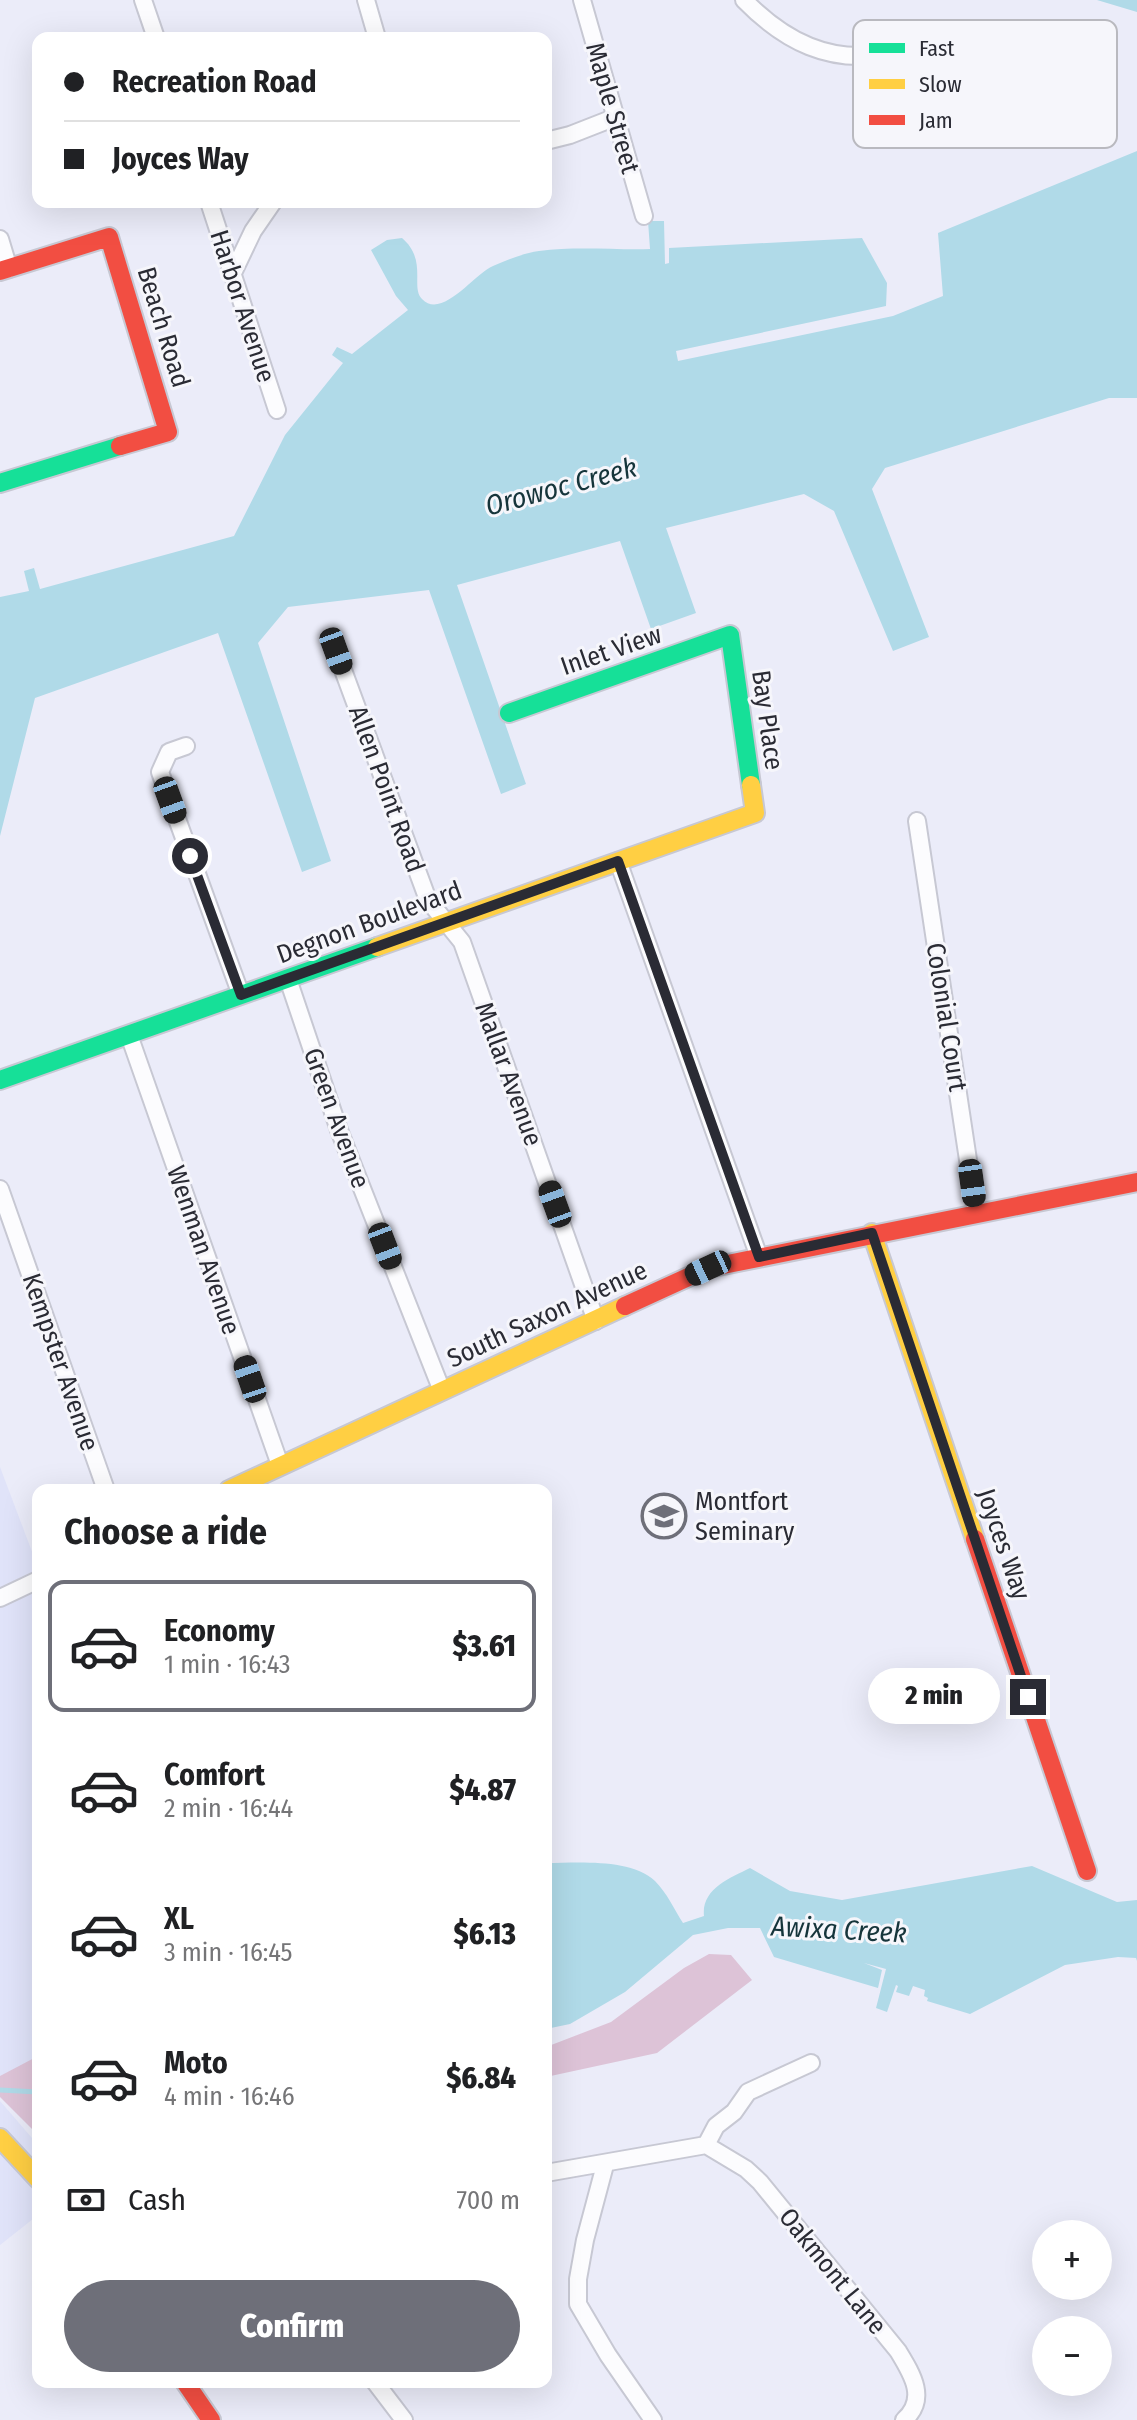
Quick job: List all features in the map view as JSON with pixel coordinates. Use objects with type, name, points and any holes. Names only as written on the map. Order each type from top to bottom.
[{"type":"street","points":[[143,0],[154,32]]},
{"type":"street","points":[[366,0],[375,32]]},
{"type":"street","name":"Maple Street","points":[[582,0],[644,216]]},
{"type":"street","points":[[744,0],[766,22],[798,43],[832,54],[853,55]]},
{"type":"street","points":[[552,140],[616,117]]},
{"type":"street","name":"Harbor Avenue","points":[[211,208],[277,410]]},
{"type":"street","points":[[232,275],[253,231],[269,208]]},
{"type":"street","name":"Beach Road","points":[[0,483],[168,432],[109,237],[4,270]]},
{"type":"street","points":[[0,239],[4,270]]},
{"type":"street","name":"Inlet View","points":[[509,713],[730,635]]},
{"type":"street","name":"Bay Place","points":[[730,635],[755,813]]},
{"type":"street","name":"Allen Point Road","points":[[336,651],[428,900],[446,922]]},
{"type":"street","points":[[186,746],[169,752],[160,772],[241,995]]},
{"type":"street","name":"Degnon Boulevard","points":[[0,1080],[755,813]]},
{"type":"street","name":"Colonial Court","points":[[917,821],[976,1213]]},
{"type":"street","points":[[618,861],[759,1257]]},
{"type":"street","name":"Mallar Avenue","points":[[446,922],[462,942],[596,1321]]},
{"type":"street","name":"Green Avenue","points":[[288,979],[339,1130],[442,1391]]},
{"type":"street","name":"Wenman Avenue","points":[[129,1035],[280,1465]]},
{"type":"street","name":"South Saxon Avenue","points":[[241,1484],[708,1268],[1137,1182]]},
{"type":"street","name":"Kempster Avenue","points":[[0,1189],[104,1484]]},
{"type":"street","name":"Joyces Way","points":[[872,1233],[1087,1871]]},
{"type":"street","points":[[0,1598],[32,1583]]},
{"type":"street","points":[[552,2172],[706,2145],[716,2126],[734,2112],[748,2092],[811,2063]]},
{"type":"street","points":[[0,2138],[32,2173]]},
{"type":"street","name":"Oakmont Lane","points":[[706,2145],[746,2169],[760,2182],[898,2351],[915,2380],[917,2396],[916,2408],[904,2420]]},
{"type":"street","points":[[605,2165],[585,2240],[578,2279],[578,2304],[608,2355],[653,2420]]},
{"type":"street","points":[[189,2388],[211,2420]]},
{"type":"street","points":[[380,2388],[404,2420]]},
{"type":"shaded area","points":[[0,1467],[32,1552],[32,2068],[0,2085]]},
{"type":"shaded area","points":[[709,1954],[731,1955],[752,1980],[657,2053],[552,2076],[552,2045],[611,2022],[684,1968]]},
{"type":"shaded area","points":[[32,2059],[32,2129],[0,2097],[0,2076]]},
{"type":"shaded area","points":[[0,2101],[32,2138],[32,2220],[0,2245]]},
{"type":"water","points":[[1097,0],[1137,0],[1137,12]]},
{"type":"water","name":"Orowoc Creek","points":[[1137,151],[1137,398],[1109,398],[885,468],[872,489],[929,637],[893,651],[834,511],[804,494],[666,528],[696,613],[651,629],[620,541],[457,585],[526,784],[501,794],[429,590],[288,607],[258,643],[331,861],[302,872],[218,633],[35,698],[0,836],[0,597],[29,591],[24,571],[34,568],[40,589],[234,536],[285,435],[343,363],[332,355],[337,347],[352,354],[408,310],[396,296],[371,250],[387,240],[402,238],[410,246],[417,264],[419,294],[430,304],[448,300],[493,266],[527,253],[566,249],[650,249],[648,221],[664,221],[665,264],[669,263],[669,248],[862,238],[887,283],[886,306],[676,351],[678,361],[893,316],[943,296],[938,233]]},
{"type":"water","points":[[552,1863],[603,1863],[632,1868],[655,1881],[683,1923],[704,1916],[704,1907],[712,1892],[726,1880],[750,1868],[790,1891],[842,1900],[1032,1866],[1117,1902],[1137,1900],[1137,1961],[1136,1958],[1118,1957],[1065,1965],[970,2014],[927,2001],[925,1990],[913,1986],[909,1996],[896,1992],[896,1985],[887,2012],[876,2008],[886,1969],[864,1963],[882,1970],[878,1988],[774,1957],[760,1928],[728,1928],[693,1935],[625,1992],[570,2024],[552,2028]]},
{"type":"waterway","name":"Awixa Creek","points":[[0,2090],[32,2092]]},
{"type":"traffic: fast","points":[[0,483],[120,446]]},
{"type":"traffic: fast","points":[[509,713],[730,635],[751,785]]},
{"type":"traffic: fast","points":[[0,1080],[377,947]]},
{"type":"traffic: slow","points":[[377,947],[755,813],[751,785]]},
{"type":"traffic: slow","points":[[872,1233],[975,1539]]},
{"type":"traffic: slow","points":[[242,1484],[625,1306]]},
{"type":"traffic: slow","points":[[0,2138],[32,2173]]},
{"type":"traffic: jam","points":[[0,271],[109,237],[168,432],[120,446]]},
{"type":"traffic: jam","points":[[625,1306],[708,1268],[1137,1182]]},
{"type":"traffic: jam","points":[[975,1539],[1087,1871]]},
{"type":"traffic: jam","points":[[189,2388],[211,2420]]},
{"type":"place","name":"Montfort Seminary","points":[[664,1516]]},
{"type":"route","points":[[190,856],[241,995],[618,861],[759,1257],[872,1233],[1028,1697]]}]
